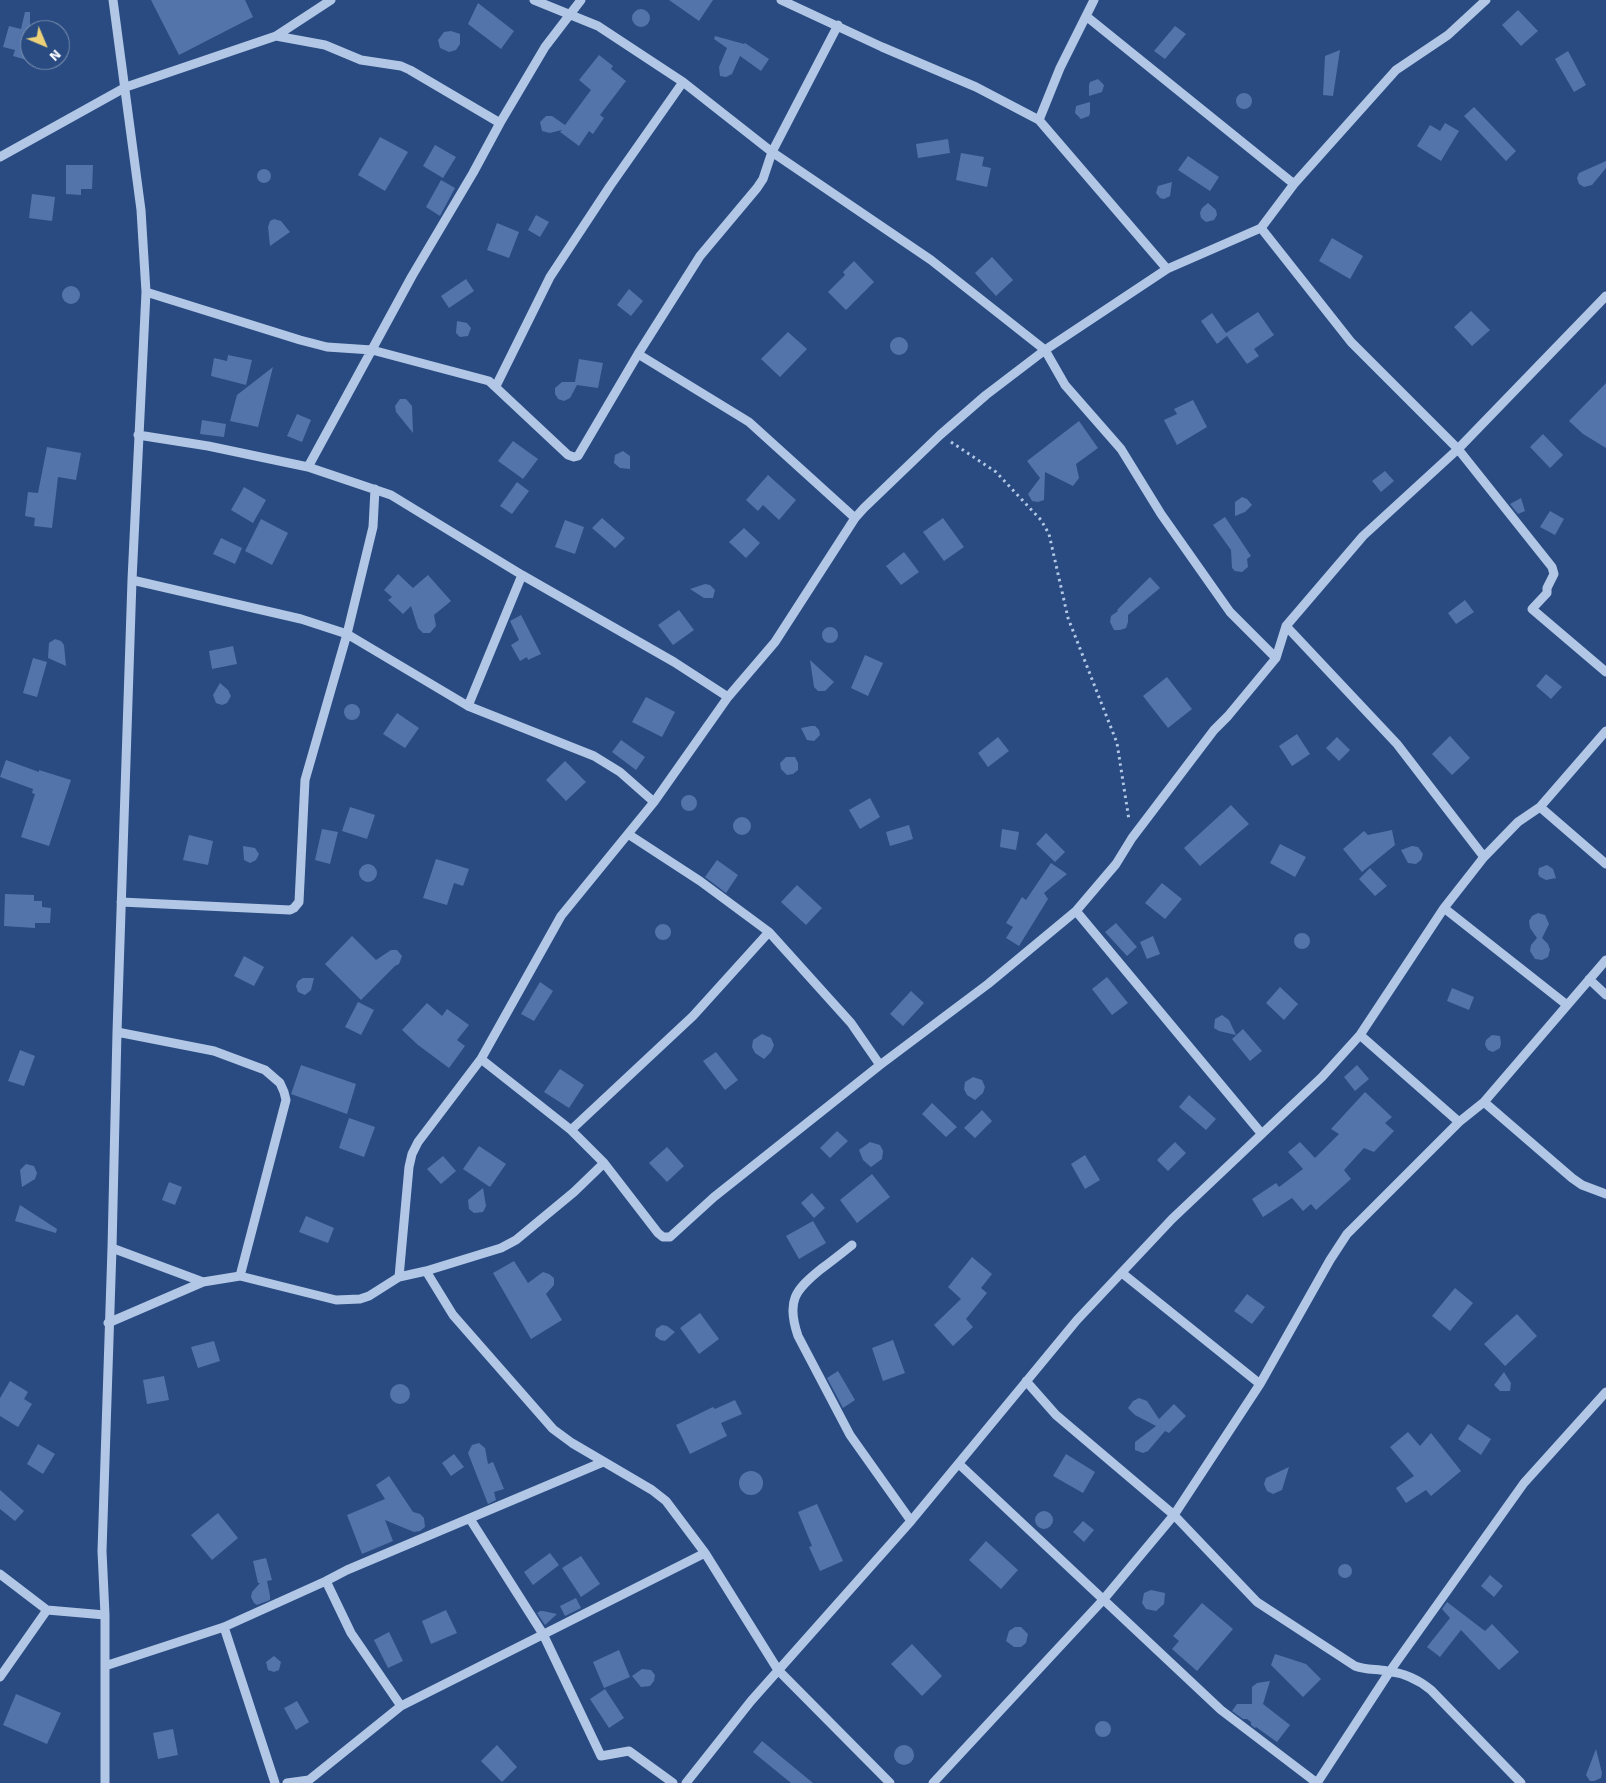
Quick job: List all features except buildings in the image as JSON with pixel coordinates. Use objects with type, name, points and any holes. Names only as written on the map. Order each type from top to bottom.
[{"type":"street","points":[[105,1783],[105,1615],[102,1551],[108,1323],[112,1248],[132,580],[146,292],[141,210],[113,0]]},
{"type":"street","points":[[0,156],[126,87],[276,36],[331,0]]},
{"type":"street","points":[[534,0],[598,26],[683,82],[772,152],[931,260],[1045,350],[1065,385],[1121,449],[1161,514],[1230,612],[1276,658]]},
{"type":"street","points":[[308,467],[412,276],[473,173],[500,123],[545,47],[581,0]]},
{"type":"street","points":[[781,0],[882,47],[976,87],[1039,120],[1167,269]]},
{"type":"street","points":[[1039,120],[1060,68],[1094,0]]},
{"type":"street","points":[[398,1277],[409,1167],[412,1154],[418,1142],[481,1059],[560,916],[654,802],[728,697],[774,642],[855,518],[940,435],[1045,350],[1167,269],[1261,228],[1294,184],[1396,70],[1448,35],[1486,0]]},
{"type":"street","points":[[1086,16],[1294,184]]},
{"type":"street","points":[[146,292],[326,347],[372,350],[489,381],[568,455],[574,457],[580,453],[638,354],[700,256],[763,179],[772,152],[838,25]]},
{"type":"street","points":[[276,36],[325,44],[361,60],[401,66],[500,123]]},
{"type":"street","points":[[496,386],[550,278],[610,186],[683,82]]},
{"type":"street","points":[[1261,228],[1352,342],[1458,449],[1554,569],[1547,593],[1532,609],[1606,672]]},
{"type":"street","points":[[481,1059],[571,1130],[604,1164],[658,1233],[663,1237],[670,1237],[714,1197],[880,1065],[988,984],[1076,911],[1116,864],[1132,838],[1214,730],[1276,658],[1286,626],[1363,536],[1458,449],[1606,296]]},
{"type":"street","points":[[638,354],[749,422],[855,518]]},
{"type":"street","points":[[138,434],[208,446],[308,467],[390,495],[522,575],[674,662],[728,697]]},
{"type":"street","points":[[121,902],[290,910],[297,905],[300,898],[305,780],[347,634],[373,527],[375,489]]},
{"type":"street","points":[[468,706],[522,575]]},
{"type":"street","points":[[132,580],[301,619],[347,634],[468,706],[594,756],[620,772],[654,802]]},
{"type":"street","points":[[1286,626],[1397,744],[1484,857]]},
{"type":"street","points":[[686,1783],[751,1700],[911,1521],[1077,1320],[1182,1209],[1322,1077],[1360,1035],[1444,908],[1484,857],[1518,822],[1540,807],[1606,731]]},
{"type":"street","points":[[1540,807],[1606,864]]},
{"type":"street","points":[[628,834],[700,881],[769,932],[852,1023],[880,1065]]},
{"type":"street","points":[[1444,908],[1567,1005]]},
{"type":"street","points":[[1076,911],[1261,1134]]},
{"type":"street","points":[[571,1130],[692,1016],[769,932]]},
{"type":"street","points":[[933,1783],[1103,1600],[1174,1515],[1260,1384],[1347,1234],[1459,1122],[1484,1102],[1606,960]]},
{"type":"street","points":[[1590,979],[1606,995]]},
{"type":"street","points":[[117,1032],[214,1050],[265,1070],[280,1084],[286,1100],[240,1276]]},
{"type":"street","points":[[1360,1035],[1459,1122]]},
{"type":"street","points":[[1484,1102],[1572,1178],[1582,1185],[1606,1194]]},
{"type":"street","points":[[108,1323],[203,1282],[240,1276],[336,1300],[350,1301],[369,1296],[398,1277],[426,1271],[501,1248],[516,1240],[574,1192],[604,1164]]},
{"type":"street","points":[[852,1244],[801,1285],[794,1301],[795,1326],[798,1336],[850,1435],[911,1521]]},
{"type":"street","points":[[112,1248],[203,1282]]},
{"type":"street","points":[[426,1271],[453,1315],[553,1428],[572,1443],[652,1490],[666,1501],[705,1553],[778,1670],[890,1783]]},
{"type":"street","points":[[1122,1273],[1260,1384]]},
{"type":"street","points":[[1026,1381],[1056,1415],[1174,1515],[1246,1592],[1267,1610],[1355,1666],[1390,1671],[1418,1680],[1521,1783]]},
{"type":"street","points":[[959,1464],[1220,1710],[1317,1783],[1390,1671],[1524,1483],[1606,1392]]},
{"type":"street","points":[[105,1666],[224,1627],[326,1582],[347,1570],[602,1462]]},
{"type":"street","points":[[470,1519],[543,1634],[601,1756],[629,1751],[673,1783]]},
{"type":"street","points":[[287,1783],[309,1782],[401,1706],[705,1553]]},
{"type":"street","points":[[0,1574],[47,1610],[105,1615]]},
{"type":"street","points":[[326,1582],[351,1634],[401,1706]]},
{"type":"street","points":[[0,1677],[47,1610]]},
{"type":"street","points":[[224,1627],[275,1783]]},
{"type":"path","points":[[940,435],[996,472],[1041,520],[1049,534],[1068,618],[1117,743],[1132,838]]}]
